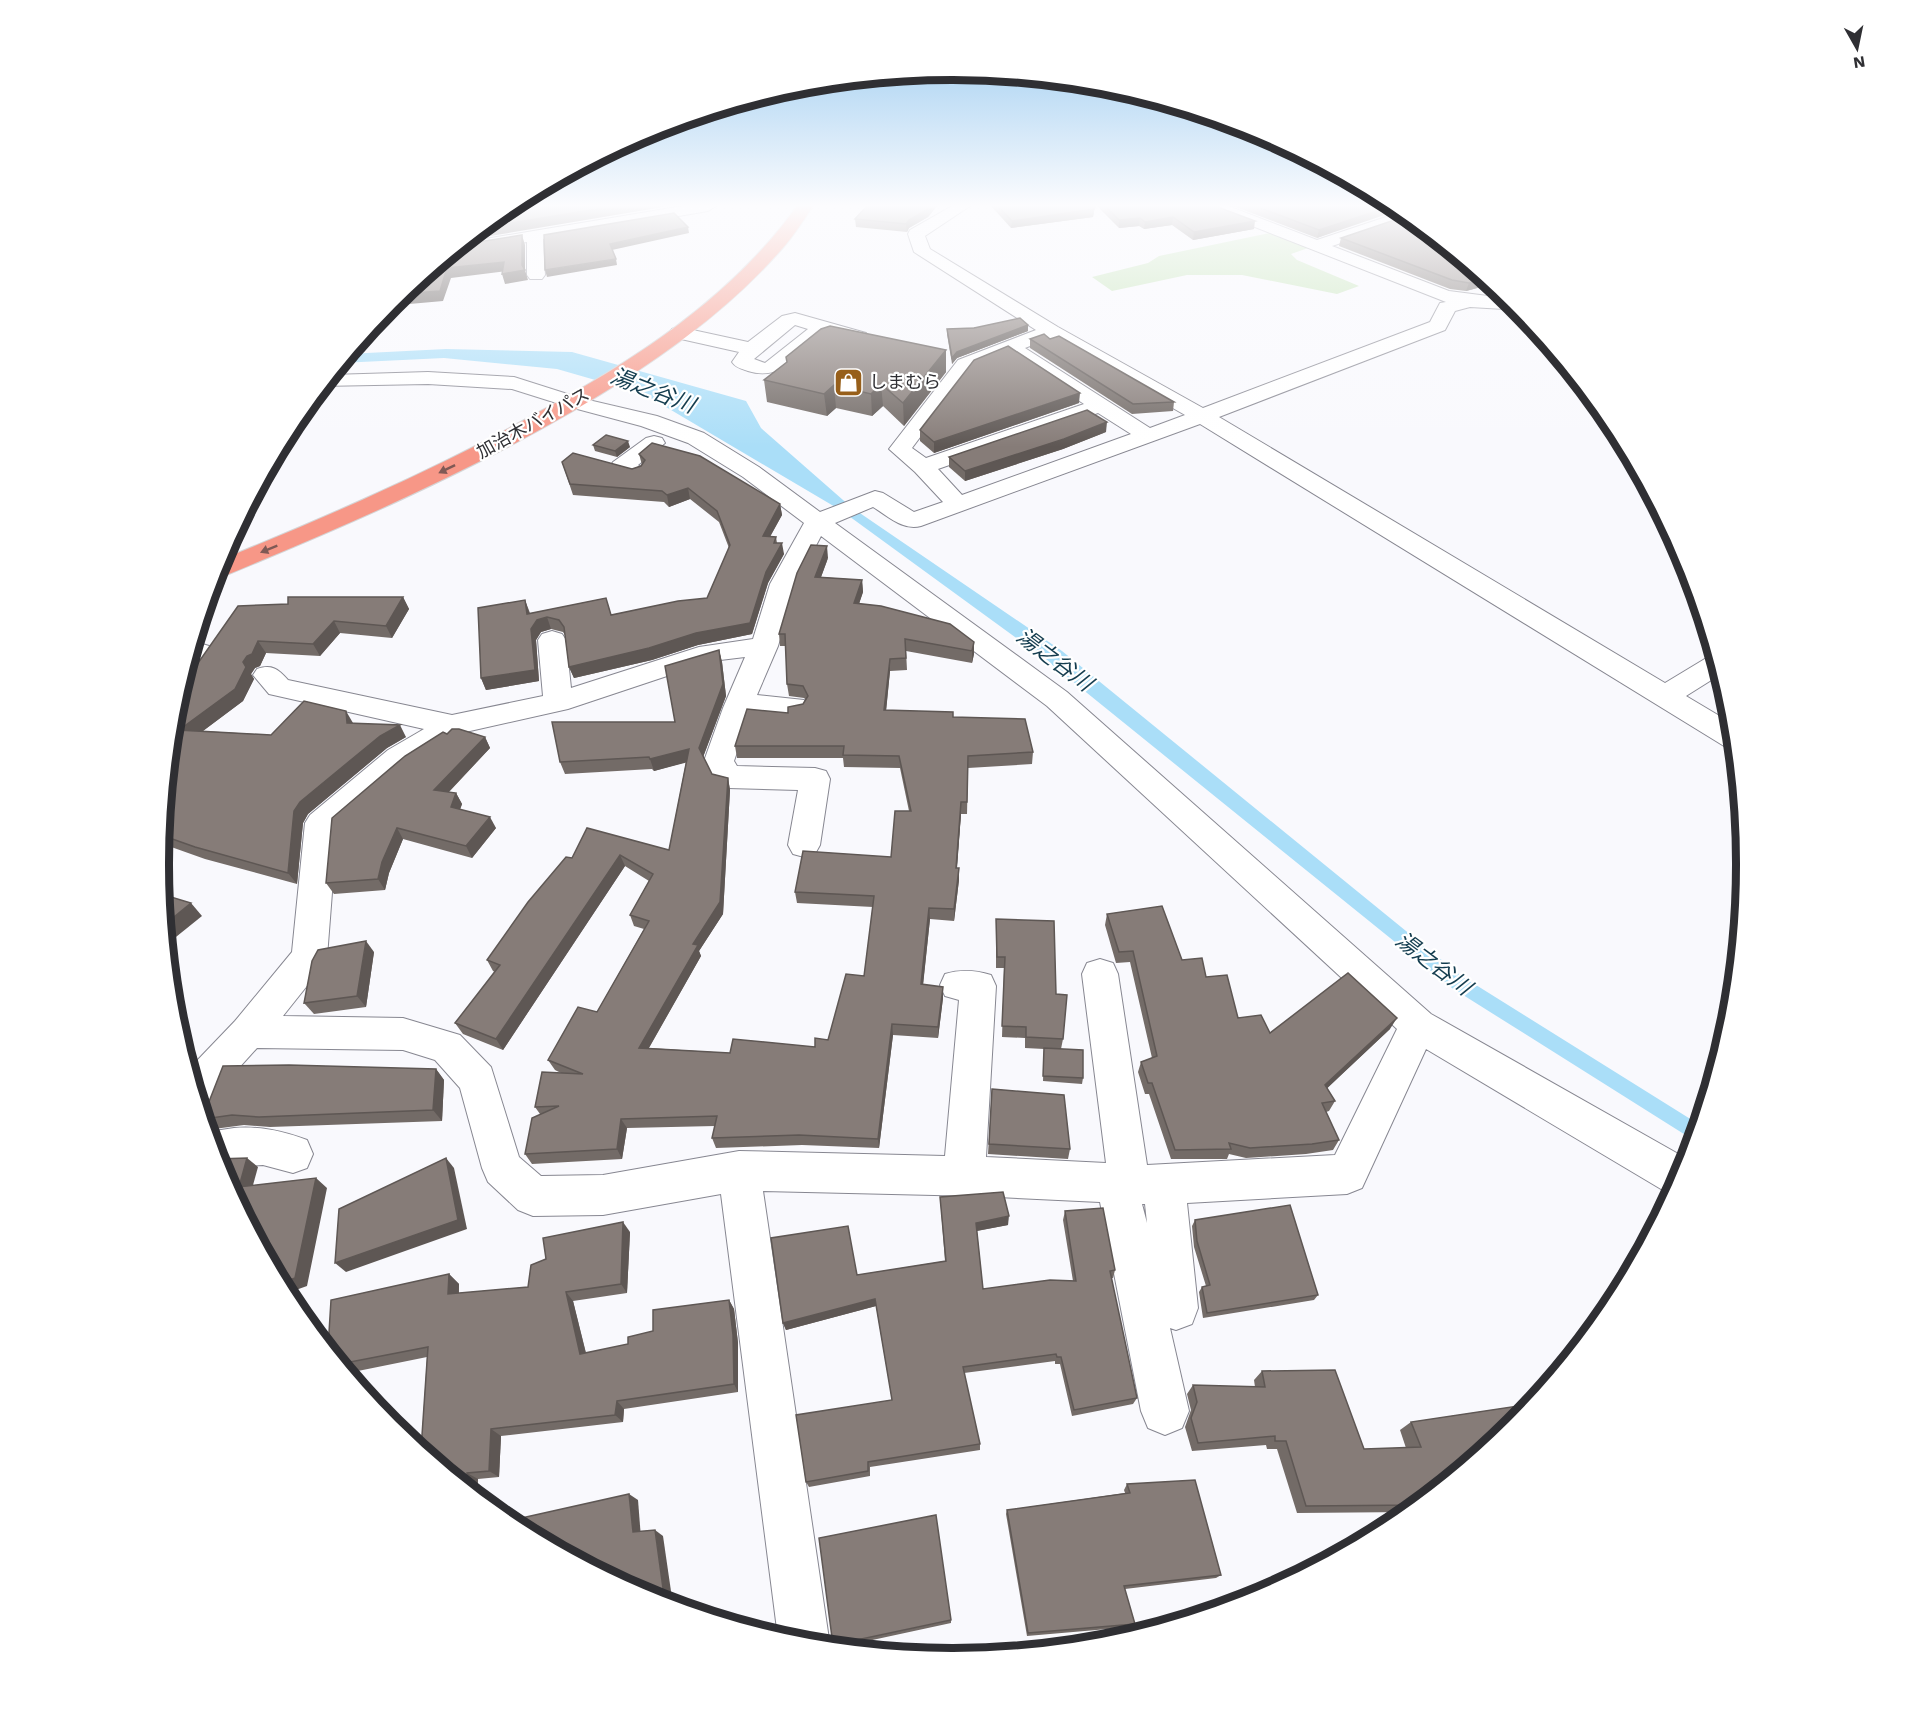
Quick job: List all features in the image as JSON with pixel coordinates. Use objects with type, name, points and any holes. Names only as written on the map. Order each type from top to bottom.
[{"type":"highway","name":"加治木バイパス","points":[[240,537],[443,452],[643,359],[679,333],[735,287]]},
{"type":"highway","name":"加治木バイパス","points":[[227,566],[317,530],[510,438],[570,392]]},
{"type":"street","points":[[979,287],[1051,331],[1202,416],[1725,733]]},
{"type":"street","points":[[1420,287],[1444,296],[1501,304]]},
{"type":"street","points":[[804,845],[815,779],[728,777],[719,760],[764,646],[783,584],[816,522],[875,498],[912,522],[1202,416],[1438,326],[1447,307],[1470,301]]},
{"type":"street","points":[[822,328],[771,368],[763,369],[742,362],[752,349],[791,319],[859,337]]},
{"type":"street","points":[[960,505],[923,467],[900,448],[965,364],[1051,331]]},
{"type":"street","points":[[679,333],[752,349]]},
{"type":"street","points":[[1010,347],[1148,436]]},
{"type":"street","points":[[335,381],[428,378],[514,383],[570,392],[696,438],[752,472],[816,522],[1057,699],[1418,1025],[1673,1173]]},
{"type":"street","points":[[923,467],[1100,405]]},
{"type":"street","points":[[618,466],[645,439],[681,452],[709,446]]},
{"type":"street","points":[[552,640],[558,702]]},
{"type":"street","points":[[200,1083],[248,1032],[309,957],[321,823],[399,758],[452,725],[558,702],[710,653],[764,646]]},
{"type":"street","points":[[196,656],[199,652]]},
{"type":"street","points":[[1665,696],[1711,667]]},
{"type":"street","points":[[267,675],[279,687],[452,725]]},
{"type":"street","points":[[740,703],[794,707]]},
{"type":"street","points":[[1100,974],[1137,1184],[1165,1412]]},
{"type":"street","points":[[958,984],[978,986],[964,1176]]},
{"type":"street","points":[[248,1032],[403,1034],[447,1047],[477,1079],[502,1168],[533,1196],[603,1195],[739,1171],[964,1176],[1137,1184],[1347,1174],[1418,1025]]},
{"type":"street","points":[[222,1148],[248,1145],[272,1146],[293,1154]]},
{"type":"street","points":[[739,1171],[804,1633]]},
{"type":"street","points":[[1137,1184],[1176,1308]]},
{"type":"green space","points":[[1106,287],[1133,287],[1112,291]]},
{"type":"green space","points":[[1300,287],[1357,287],[1337,294]]},
{"type":"water","name":"湯之谷川","points":[[446,349],[572,352],[746,401],[761,428],[851,507],[1062,651],[1460,975],[1693,1121],[1687,1136],[1452,988],[1045,659],[842,511],[644,394],[557,369],[444,358],[350,363],[358,353]]},
{"type":"building","points":[[422,287],[441,287],[440,291],[416,293]]},
{"type":"building","points":[[1020,318],[1028,325],[957,352],[952,358],[947,329],[974,328]]},
{"type":"building","points":[[830,326],[946,350],[903,403],[881,384],[871,394],[834,385],[824,394],[764,380],[787,362],[786,357],[821,329]]},
{"type":"building","points":[[1044,334],[1050,339],[1059,336],[1174,402],[1133,404],[1030,339]]},
{"type":"building","points":[[1008,346],[1080,393],[934,442],[920,430],[974,360]]},
{"type":"building","points":[[1087,410],[1107,422],[1064,439],[965,471],[949,457]]},
{"type":"building","points":[[606,435],[628,441],[615,451],[593,445]]},
{"type":"building","points":[[652,443],[700,456],[780,504],[763,536],[776,537],[774,543],[782,543],[766,572],[750,623],[696,633],[649,648],[569,667],[564,627],[559,620],[547,617],[537,620],[531,629],[535,670],[481,678],[478,608],[525,600],[527,614],[606,598],[611,615],[678,601],[707,598],[730,545],[717,511],[688,488],[667,495],[662,491],[570,484],[562,462],[573,453],[632,469],[641,466],[645,460],[639,454]]},
{"type":"building","points":[[811,545],[827,546],[815,577],[862,580],[854,603],[881,606],[950,624],[974,642],[972,651],[905,639],[906,658],[890,659],[884,710],[953,712],[953,717],[1025,719],[1033,752],[968,756],[967,802],[961,802],[956,868],[959,868],[954,909],[929,908],[921,984],[943,987],[938,1027],[892,1024],[878,1139],[799,1135],[712,1138],[717,1116],[621,1119],[617,1149],[525,1154],[532,1118],[559,1106],[535,1107],[542,1072],[583,1074],[548,1060],[578,1007],[597,1012],[649,921],[630,915],[653,874],[620,855],[496,1039],[455,1023],[500,965],[487,960],[528,902],[566,857],[572,858],[587,828],[669,850],[689,749],[650,759],[649,757],[560,762],[552,722],[675,722],[665,666],[719,650],[723,684],[699,748],[712,774],[728,778],[720,902],[693,944],[698,945],[639,1048],[730,1053],[733,1039],[815,1047],[815,1038],[828,1040],[846,974],[864,976],[874,896],[795,892],[803,851],[891,857],[895,811],[911,811],[899,756],[843,755],[844,746],[735,746],[747,709],[788,713],[788,707],[803,704],[808,696],[803,686],[787,684],[785,634],[779,634],[797,573]]},
{"type":"building","points":[[288,597],[403,597],[386,626],[334,621],[313,644],[258,641],[252,654],[247,656],[243,662],[246,667],[235,689],[181,729],[193,670],[238,606],[288,604]]},
{"type":"building","points":[[304,701],[346,711],[347,723],[400,725],[380,736],[300,802],[294,811],[288,873],[169,838],[175,761],[181,730],[271,735]]},
{"type":"building","points":[[452,729],[485,737],[434,790],[456,793],[451,807],[490,817],[466,846],[397,828],[382,862],[378,879],[326,883],[332,818],[405,756],[443,732],[447,734]]},
{"type":"building","points":[[169,896],[191,903],[170,920]]},
{"type":"building","points":[[1162,906],[1182,960],[1202,958],[1206,977],[1227,975],[1238,1018],[1261,1015],[1270,1033],[1348,973],[1397,1018],[1325,1085],[1335,1101],[1322,1103],[1339,1140],[1250,1148],[1229,1143],[1231,1149],[1175,1150],[1152,1083],[1148,1083],[1141,1062],[1157,1056],[1133,951],[1119,952],[1107,914]]},
{"type":"building","points":[[996,919],[1054,921],[1056,994],[1067,995],[1063,1039],[1026,1037],[1026,1027],[1002,1026],[1005,957],[997,957]]},
{"type":"building","points":[[366,941],[357,996],[304,1003],[312,961],[318,950]]},
{"type":"building","points":[[1044,1048],[1083,1050],[1083,1078],[1043,1076]]},
{"type":"building","points":[[289,1065],[436,1069],[433,1110],[259,1117],[232,1115],[211,1118],[207,1106],[223,1066]]},
{"type":"building","points":[[992,1089],[1064,1095],[1070,1149],[989,1144]]},
{"type":"building","points":[[247,1158],[239,1187],[316,1178],[295,1278],[289,1280],[274,1255],[249,1210],[226,1159]]},
{"type":"building","points":[[446,1158],[458,1220],[335,1263],[339,1209]]},
{"type":"building","points":[[1003,1192],[1009,1216],[976,1223],[983,1289],[1050,1280],[1076,1281],[1065,1211],[1103,1208],[1115,1270],[1110,1271],[1137,1398],[1074,1410],[1061,1357],[1057,1357],[1056,1354],[963,1367],[980,1444],[868,1462],[868,1471],[806,1482],[796,1415],[892,1400],[875,1299],[783,1323],[771,1238],[848,1226],[857,1275],[946,1261],[940,1197]]},
{"type":"building","points":[[1290,1205],[1318,1295],[1207,1313],[1202,1287],[1210,1285],[1197,1241],[1195,1220]]},
{"type":"building","points":[[623,1222],[621,1284],[566,1292],[580,1354],[628,1344],[628,1337],[653,1331],[653,1310],[729,1300],[733,1335],[734,1384],[617,1401],[615,1415],[491,1429],[489,1471],[467,1473],[467,1478],[422,1440],[428,1347],[349,1362],[329,1338],[331,1300],[449,1274],[448,1294],[528,1287],[531,1265],[546,1259],[543,1238]]},
{"type":"building","points":[[1335,1370],[1364,1449],[1421,1447],[1411,1422],[1518,1406],[1469,1453],[1402,1505],[1306,1506],[1286,1441],[1275,1441],[1275,1436],[1198,1443],[1191,1418],[1197,1402],[1193,1385],[1265,1387],[1262,1371]]},
{"type":"building","points":[[1195,1480],[1221,1575],[1124,1586],[1135,1624],[1028,1633],[1007,1510],[1130,1493],[1127,1484]]},
{"type":"building","points":[[629,1494],[633,1532],[655,1530],[664,1592],[606,1567],[522,1518]]},
{"type":"building","points":[[936,1515],[951,1620],[851,1641],[832,1638],[819,1538]]},
{"type":"place","name":"しまむら","points":[[848,382]]}]
